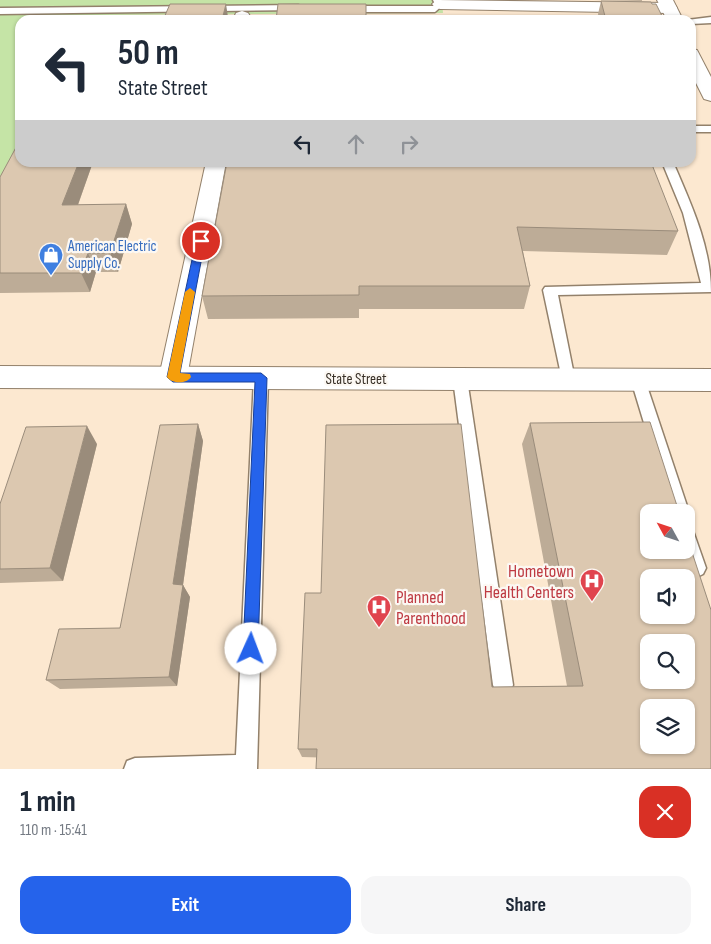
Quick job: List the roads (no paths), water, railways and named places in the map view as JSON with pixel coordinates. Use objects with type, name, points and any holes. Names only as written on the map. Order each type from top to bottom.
[{"type":"main road","points":[[439,2],[670,9]]},
{"type":"main road","points":[[696,65],[711,95]]},
{"type":"main road","points":[[173,377],[215,167]]},
{"type":"main road","name":"State Street","points":[[0,377],[711,380]]},
{"type":"lane","points":[[336,8],[435,9],[439,2]]},
{"type":"lane","points":[[0,11],[245,11],[307,8]]},
{"type":"lane","points":[[696,20],[711,20]]},
{"type":"lane","points":[[696,129],[711,128]]},
{"type":"lane","points":[[568,380],[550,290],[710,288],[689,214],[669,167]]},
{"type":"lane","points":[[135,769],[246,767],[261,378]]},
{"type":"lane","points":[[460,379],[503,686]]},
{"type":"lane","points":[[638,380],[677,504]]},
{"type":"lane","points":[[694,559],[703,586]]},
{"type":"place","name":"American Electric Supply Co.","points":[[51,276]]},
{"type":"place","name":"Hometown Health Centers","points":[[592,602]]},
{"type":"place","name":"Planned Parenthood","points":[[379,628]]}]
